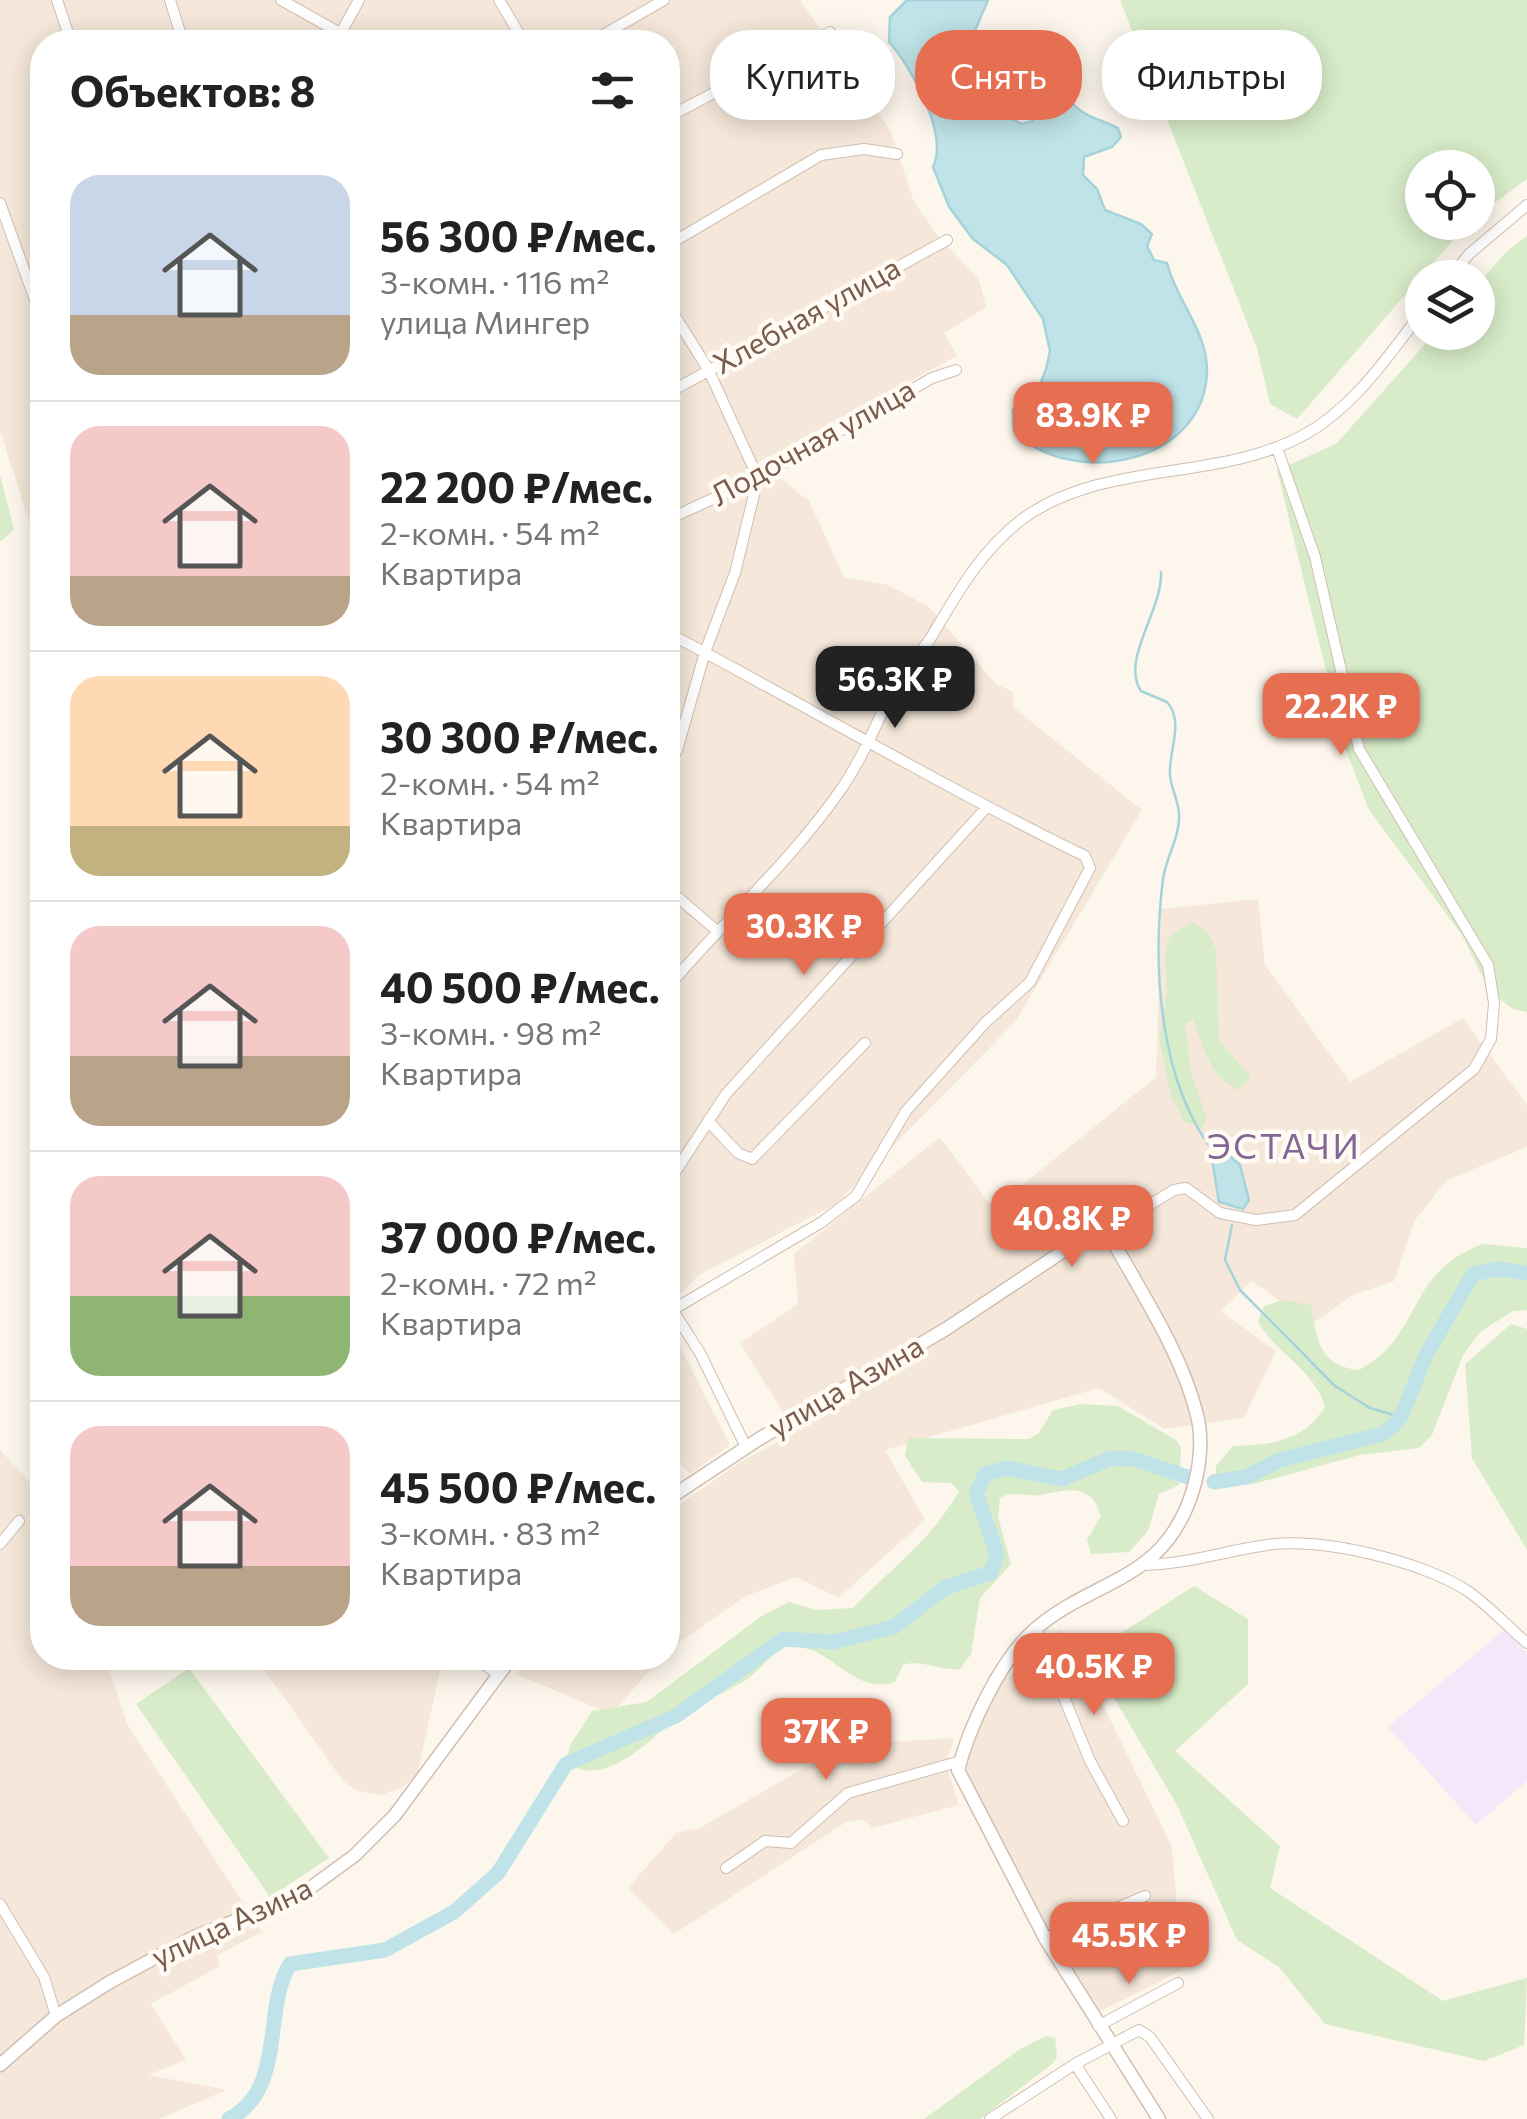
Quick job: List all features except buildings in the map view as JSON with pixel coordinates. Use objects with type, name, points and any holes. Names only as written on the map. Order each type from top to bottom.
[{"type":"street","points":[[58,0],[67,30]]},
{"type":"street","points":[[170,0],[179,30]]},
{"type":"street","points":[[281,0],[326,30]]},
{"type":"street","points":[[342,30],[359,0]]},
{"type":"street","points":[[498,0],[517,30]]},
{"type":"street","points":[[612,30],[664,0]]},
{"type":"street","points":[[680,112],[710,96]]},
{"type":"street","points":[[680,238],[822,154],[864,150],[897,154]]},
{"type":"street","points":[[0,203],[30,282]]},
{"type":"street","points":[[1464,260],[1527,204]]},
{"type":"street","name":"Хлебная улица","points":[[680,386],[947,240]]},
{"type":"street","points":[[680,324],[708,369],[758,478],[735,573],[704,652],[680,739]]},
{"type":"street","points":[[680,973],[825,813],[871,740],[899,676],[928,642],[958,588],[992,545],[1024,518],[1084,490],[1278,448],[1336,412],[1366,383],[1405,334]]},
{"type":"street","name":"Лодочная улица","points":[[680,514],[758,478],[932,378],[956,370]]},
{"type":"street","points":[[1159,2119],[1045,1938],[961,1780],[961,1760],[1000,1672],[1036,1628],[1145,1565],[1166,1544],[1190,1502],[1198,1465],[1198,1418],[1186,1379],[1107,1231],[1174,1190],[1186,1188],[1220,1213],[1256,1220],[1295,1215],[1462,1079],[1491,1039],[1494,1003],[1488,965],[1358,749],[1315,557],[1278,448]]},
{"type":"street","points":[[680,639],[1089,862],[1030,982],[984,1023],[906,1111],[856,1196],[832,1215],[680,1301]]},
{"type":"street","points":[[680,1165],[726,1094],[986,808]]},
{"type":"street","points":[[680,898],[716,930]]},
{"type":"street","points":[[708,1122],[738,1153],[752,1159],[865,1043]]},
{"type":"street","name":"улица Азина","points":[[680,1491],[746,1447],[946,1329],[1089,1234],[1107,1231]]},
{"type":"street","points":[[680,1323],[746,1447]]},
{"type":"street","points":[[0,1544],[19,1521]]},
{"type":"street","points":[[1145,1565],[1194,1562],[1268,1544],[1294,1542],[1334,1549],[1415,1566],[1468,1591],[1527,1643]]},
{"type":"street","points":[[1036,1628],[1090,1760],[1123,1821]]},
{"type":"street","points":[[491,1670],[500,1676]]},
{"type":"street","name":"улица Азина","points":[[0,2064],[56,2016],[194,1937],[299,1896],[354,1856],[395,1815],[503,1670]]},
{"type":"street","points":[[726,1868],[765,1841],[791,1843],[848,1793],[961,1760]]},
{"type":"street","points":[[1045,1938],[1145,1896]]},
{"type":"street","points":[[0,1904],[44,1977],[56,2016]]},
{"type":"street","points":[[1098,2026],[1178,1984]]},
{"type":"street","points":[[990,2119],[1074,2064],[1139,2030],[1150,2037],[1208,2119]]},
{"type":"street","points":[[1074,2064],[1112,2119]]},
{"type":"shaded area","points":[[0,0],[800,0],[821,30],[710,30],[710,120],[883,120],[891,132],[914,202],[939,237],[979,279],[986,307],[944,333],[957,356],[759,462],[809,501],[844,577],[888,585],[929,607],[996,684],[1013,692],[1013,707],[1142,810],[1015,1022],[836,1204],[699,1275],[680,1294],[680,30],[30,30],[30,525],[0,430]]},
{"type":"shaded area","points":[[1258,899],[1265,965],[1350,1082],[1463,1018],[1527,1105],[1527,1147],[1447,1180],[1415,1220],[1394,1281],[1353,1295],[1312,1324],[1252,1281],[1220,1311],[1276,1351],[1244,1418],[1165,1429],[1099,1388],[885,1450],[925,1520],[838,1598],[796,1577],[746,1596],[680,1642],[680,1504],[740,1462],[796,1433],[740,1343],[798,1304],[794,1254],[940,1137],[989,1203],[1011,1194],[1156,1077],[1161,909]]},
{"type":"shaded area","points":[[680,1347],[730,1445],[690,1474],[680,1463]]},
{"type":"shaded area","points":[[0,1450],[30,1482],[30,1670],[110,1670],[127,1724],[262,1932],[217,1955],[220,1966],[151,2004],[186,2060],[148,2075],[226,2090],[159,2119],[0,2119]]},
{"type":"shaded area","points":[[1060,1630],[1079,1655],[1172,1847],[1182,1970],[1095,2014],[961,1771],[995,1688]]},
{"type":"shaded area","points":[[1504,1630],[1527,1653],[1527,1781],[1476,1825],[1388,1727]]},
{"type":"shaded area","points":[[264,1670],[440,1670],[417,1775],[402,1788],[380,1795],[357,1791],[343,1781]]},
{"type":"shaded area","points":[[519,1670],[650,1670],[611,1714],[516,1674]]},
{"type":"shaded area","points":[[954,1738],[946,1765],[959,1805],[872,1828],[862,1819],[846,1822],[674,1934],[628,1888],[676,1833],[700,1828],[830,1753],[841,1758],[888,1742]]},
{"type":"green space","points":[[1120,0],[1527,0],[1527,179],[1495,203],[1495,150],[1405,150],[1405,240],[1453,240],[1436,260],[1405,260],[1405,295],[1297,419],[1270,404],[1257,348],[1167,120],[1322,120],[1322,30],[1132,30]]},
{"type":"green space","points":[[1527,236],[1527,1012],[1513,1009],[1490,992],[1462,935],[1369,810],[1344,745],[1277,470],[1336,444],[1420,350],[1495,350],[1495,265]]},
{"type":"green space","points":[[0,475],[14,529],[2,541],[0,540]]},
{"type":"green space","points":[[1194,922],[1208,933],[1216,949],[1219,1041],[1251,1077],[1239,1090],[1229,1085],[1209,1061],[1193,1020],[1185,1023],[1191,1072],[1207,1119],[1202,1128],[1184,1121],[1171,1096],[1159,1038],[1167,992],[1165,953],[1170,935]]},
{"type":"green space","points":[[1482,1244],[1527,1248],[1527,1310],[1513,1311],[1480,1332],[1463,1355],[1432,1435],[1419,1448],[1360,1455],[1253,1484],[1239,1485],[1216,1476],[1216,1466],[1233,1446],[1286,1439],[1308,1427],[1325,1406],[1312,1382],[1258,1322],[1264,1306],[1283,1300],[1311,1305],[1322,1349],[1335,1363],[1359,1370],[1395,1340],[1438,1272]]},
{"type":"green space","points":[[1511,1324],[1527,1329],[1527,1550],[1472,1458],[1465,1364]]},
{"type":"green space","points":[[1081,1404],[1118,1406],[1176,1440],[1181,1448],[1179,1485],[1159,1494],[1148,1531],[1129,1552],[1091,1554],[1087,1540],[1101,1516],[1097,1505],[1084,1493],[1068,1490],[1005,1496],[1000,1498],[998,1517],[1011,1564],[980,1598],[971,1654],[960,1669],[903,1665],[895,1682],[873,1684],[812,1650],[785,1646],[749,1678],[688,1710],[627,1758],[596,1770],[580,1769],[566,1761],[571,1744],[592,1711],[647,1702],[763,1615],[789,1602],[816,1610],[853,1608],[924,1539],[959,1491],[951,1483],[922,1482],[905,1456],[908,1438],[1029,1439],[1038,1434],[1053,1410]]},
{"type":"green space","points":[[1194,1586],[1248,1619],[1248,1684],[1175,1751],[1280,1846],[1270,1888],[1443,2001],[1527,1978],[1524,2045],[1484,2061],[1325,2024],[1279,1967],[1237,1940],[1177,1805],[1107,1686],[1115,1637]]},
{"type":"green space","points":[[190,1670],[329,1858],[270,1897],[136,1704]]},
{"type":"green space","points":[[1046,2036],[1055,2038],[1057,2057],[1052,2064],[980,2119],[924,2119],[1020,2049]]},
{"type":"water","points":[[907,0],[988,0],[975,30],[915,30],[915,81],[895,50],[895,30],[889,30],[890,17]]},
{"type":"water","points":[[1082,111],[1118,128],[1121,137],[1112,147],[1084,157],[1083,175],[1097,189],[1105,210],[1141,224],[1152,234],[1147,246],[1154,260],[1167,263],[1206,356],[1201,402],[1185,427],[1161,446],[1132,458],[1068,460],[1039,449],[1014,431],[1013,410],[1037,392],[1046,369],[1050,351],[1043,319],[1007,265],[973,239],[949,207],[933,167],[936,137],[932,120],[1014,120],[1022,124],[1033,120],[1082,120]]},
{"type":"water","points":[[1226,1153],[1240,1165],[1249,1200],[1243,1209],[1219,1202],[1212,1159]]},
{"type":"waterway","points":[[1161,572],[1136,665],[1141,691],[1167,702],[1175,719],[1170,775],[1179,821],[1163,879],[1160,987],[1164,1024],[1183,1096],[1217,1156]]},
{"type":"waterway","points":[[1232,1225],[1225,1260],[1240,1290],[1335,1386],[1370,1408],[1401,1417]]},
{"type":"waterway","points":[[1214,1482],[1246,1477],[1280,1460],[1382,1434],[1401,1417],[1426,1355],[1473,1274],[1498,1269],[1527,1273]]},
{"type":"waterway","points":[[229,2119],[247,2106],[259,2088],[271,2047],[282,1982],[290,1964],[385,1950],[454,1912],[498,1873],[566,1764],[676,1716],[783,1639],[833,1642],[894,1627],[946,1587],[991,1573],[997,1554],[976,1494],[985,1474],[1007,1468],[1062,1479],[1111,1458],[1134,1459],[1188,1477]]},
{"type":"district","name":"ЭСТАЧИ","points":[[1284,1147]]}]
